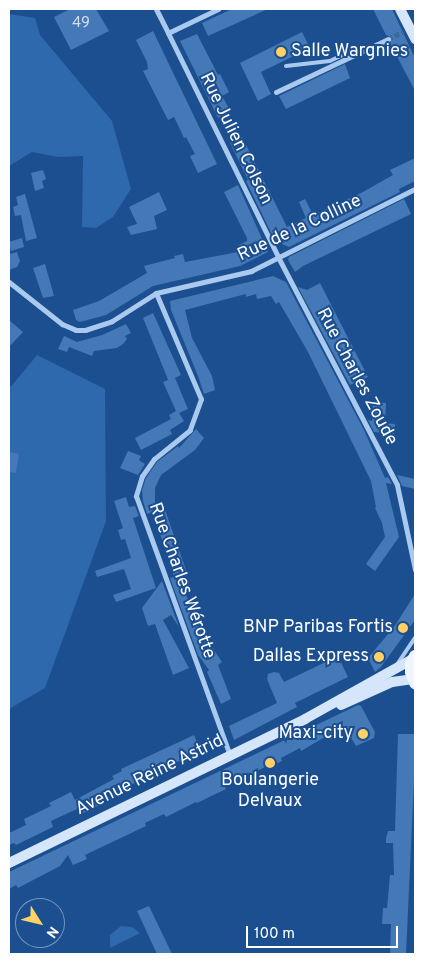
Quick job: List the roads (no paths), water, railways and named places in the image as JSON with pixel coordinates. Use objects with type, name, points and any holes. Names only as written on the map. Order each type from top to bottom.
[{"type":"main road","points":[[400,9],[406,30],[415,39]]},
{"type":"main road","points":[[414,657],[411,672],[414,681]]},
{"type":"main road","name":"Avenue Reine Astrid","points":[[9,863],[305,719],[414,657]]},
{"type":"main road","name":"Avenue Reine Astrid","points":[[305,719],[392,682],[414,681]]},
{"type":"street","name":"Rue Julien Colson","points":[[156,9],[278,257]]},
{"type":"street","points":[[168,33],[218,9]]},
{"type":"street","points":[[276,92],[388,39]]},
{"type":"street","name":"Rue de la Colline","points":[[9,282],[50,316],[76,330],[85,330],[112,321],[156,294],[251,271],[415,189]]},
{"type":"street","name":"Rue Charles Zoude","points":[[278,257],[397,485],[415,570]]},
{"type":"street","name":"Rue Charles Wérotte","points":[[156,294],[201,398],[190,430],[154,459],[142,476],[136,496],[230,756]]},
{"type":"lane","points":[[286,66],[330,61],[355,49],[366,50]]},
{"type":"lane","points":[[397,668],[397,664],[415,638]]},
{"type":"tunnel","points":[[388,39],[403,32]]},
{"type":"place","name":"Salle Wargnies","points":[[281,52]]},
{"type":"place","name":"BNP Paribas Fortis","points":[[403,628]]},
{"type":"place","name":"Dallas Express","points":[[379,657]]},
{"type":"place","name":"Maxi-city","points":[[363,734]]},
{"type":"place","name":"Boulangerie Delvaux","points":[[270,763]]}]
